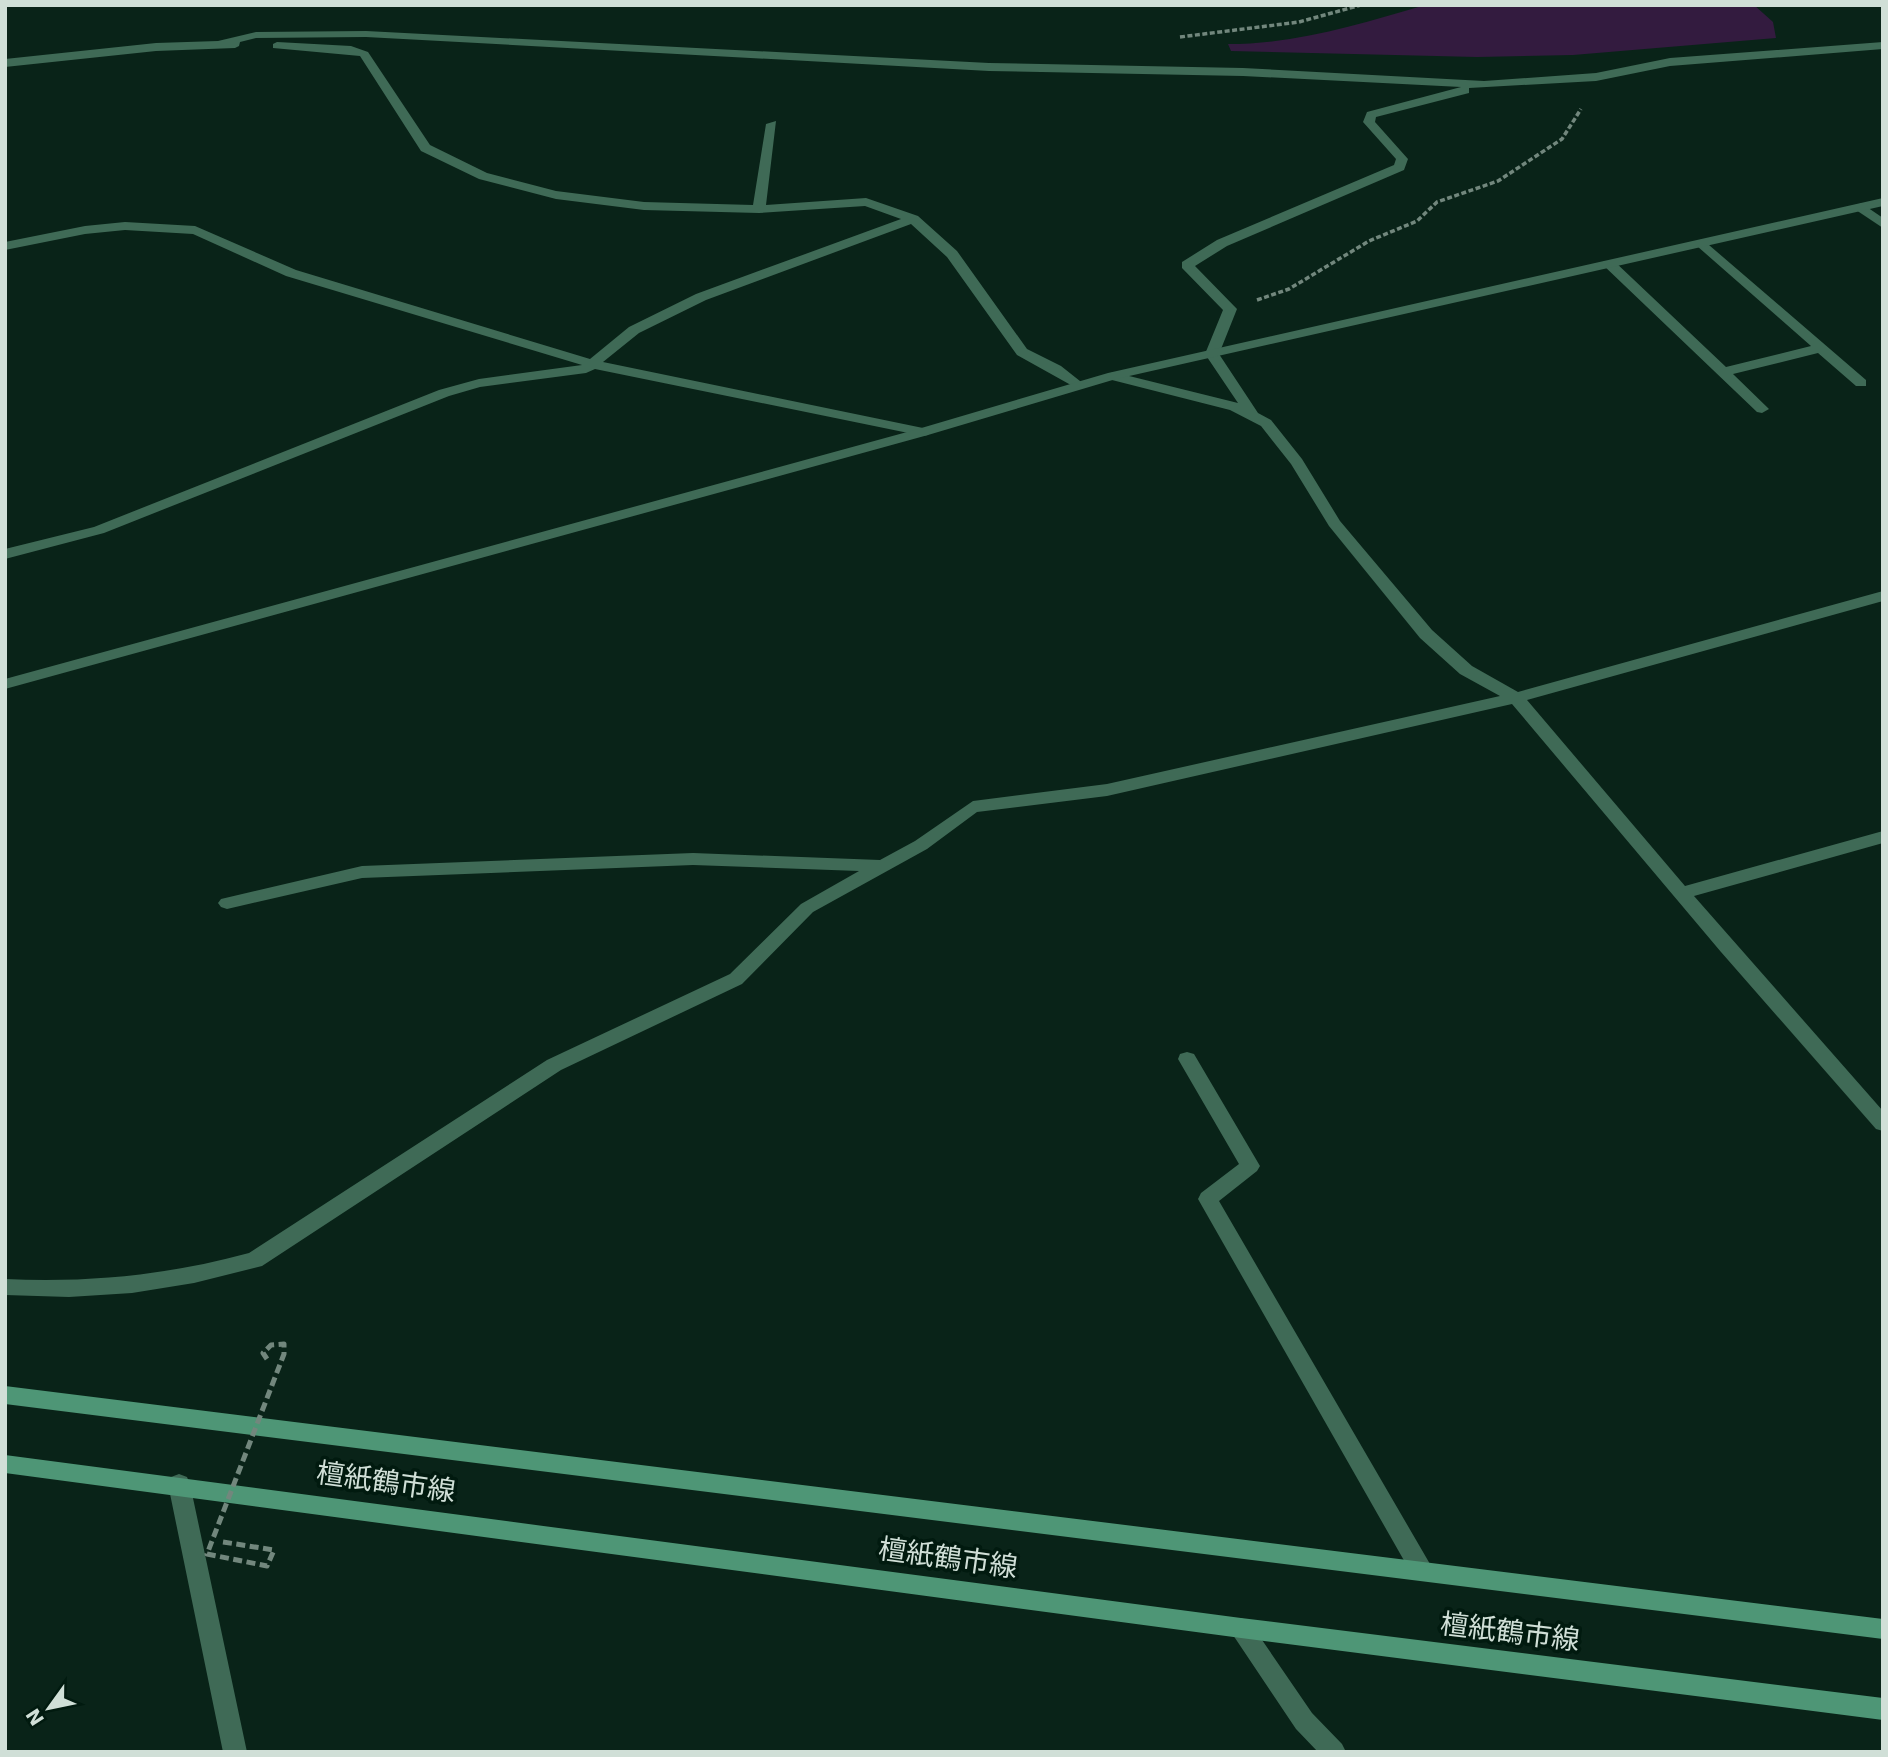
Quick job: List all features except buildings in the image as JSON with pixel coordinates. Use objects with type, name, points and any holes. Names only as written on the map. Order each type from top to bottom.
[{"type":"main road","name":"檀紙鶴市線","points":[[5,1395],[1883,1629]]},
{"type":"main road","name":"檀紙鶴市線","points":[[5,1464],[1241,1628],[1883,1709]]},
{"type":"street","points":[[223,43],[256,35],[366,34],[989,67],[1243,72],[1484,85],[1596,77],[1670,62],[1883,45]]},
{"type":"street","points":[[5,63],[156,47],[223,43],[351,50],[364,54],[425,148],[483,176],[555,195],[644,206],[759,209],[866,202],[913,219],[952,254],[1022,352],[1056,369],[1078,385]]},
{"type":"street","points":[[1212,354],[1230,309],[1187,265],[1222,243],[1400,167],[1402,159],[1369,122],[1371,115],[1484,85]]},
{"type":"street","points":[[759,209],[772,124]]},
{"type":"street","points":[[5,684],[923,432],[1113,376],[1883,202]]},
{"type":"street","points":[[1861,207],[1883,224]]},
{"type":"street","points":[[5,554],[99,530],[444,393],[479,383],[586,369],[634,330],[701,297],[913,219]]},
{"type":"street","points":[[5,246],[85,230],[125,226],[195,230],[291,273],[593,364],[923,432]]},
{"type":"street","points":[[1702,243],[1861,383]]},
{"type":"street","points":[[1609,264],[1762,409]]},
{"type":"street","points":[[1724,372],[1821,348]]},
{"type":"street","points":[[1212,354],[1251,413]]},
{"type":"street","points":[[1113,376],[1251,413],[1266,423],[1297,462],[1334,523],[1426,634],[1466,670],[1516,698],[1681,893],[1883,1124]]},
{"type":"street","points":[[5,1287],[41,1290],[146,1284],[211,1273],[255,1260],[554,1065],[736,979],[807,908],[921,845],[973,807],[1107,790],[1516,698],[1883,596]]},
{"type":"street","points":[[1681,893],[1883,837]]},
{"type":"street","points":[[227,903],[362,872],[693,859],[884,866]]},
{"type":"street","points":[[1187,1059],[1250,1166],[1208,1199],[1422,1571]]},
{"type":"street","points":[[179,1485],[235,1752]]},
{"type":"street","points":[[1241,1628],[1304,1721],[1334,1752]]},
{"type":"path","points":[[1230,309],[1289,289],[1369,241],[1417,221],[1437,202],[1498,181],[1562,139],[1584,105],[1571,103]]},
{"type":"path","points":[[223,1542],[274,1550],[267,1566],[207,1554],[284,1354],[284,1344],[271,1345],[263,1353],[267,1359]]},
{"type":"shaded area","points":[[1425,5],[1754,5],[1773,22],[1776,38],[1573,55],[1477,57],[1231,51],[1228,44],[1304,37]]}]
